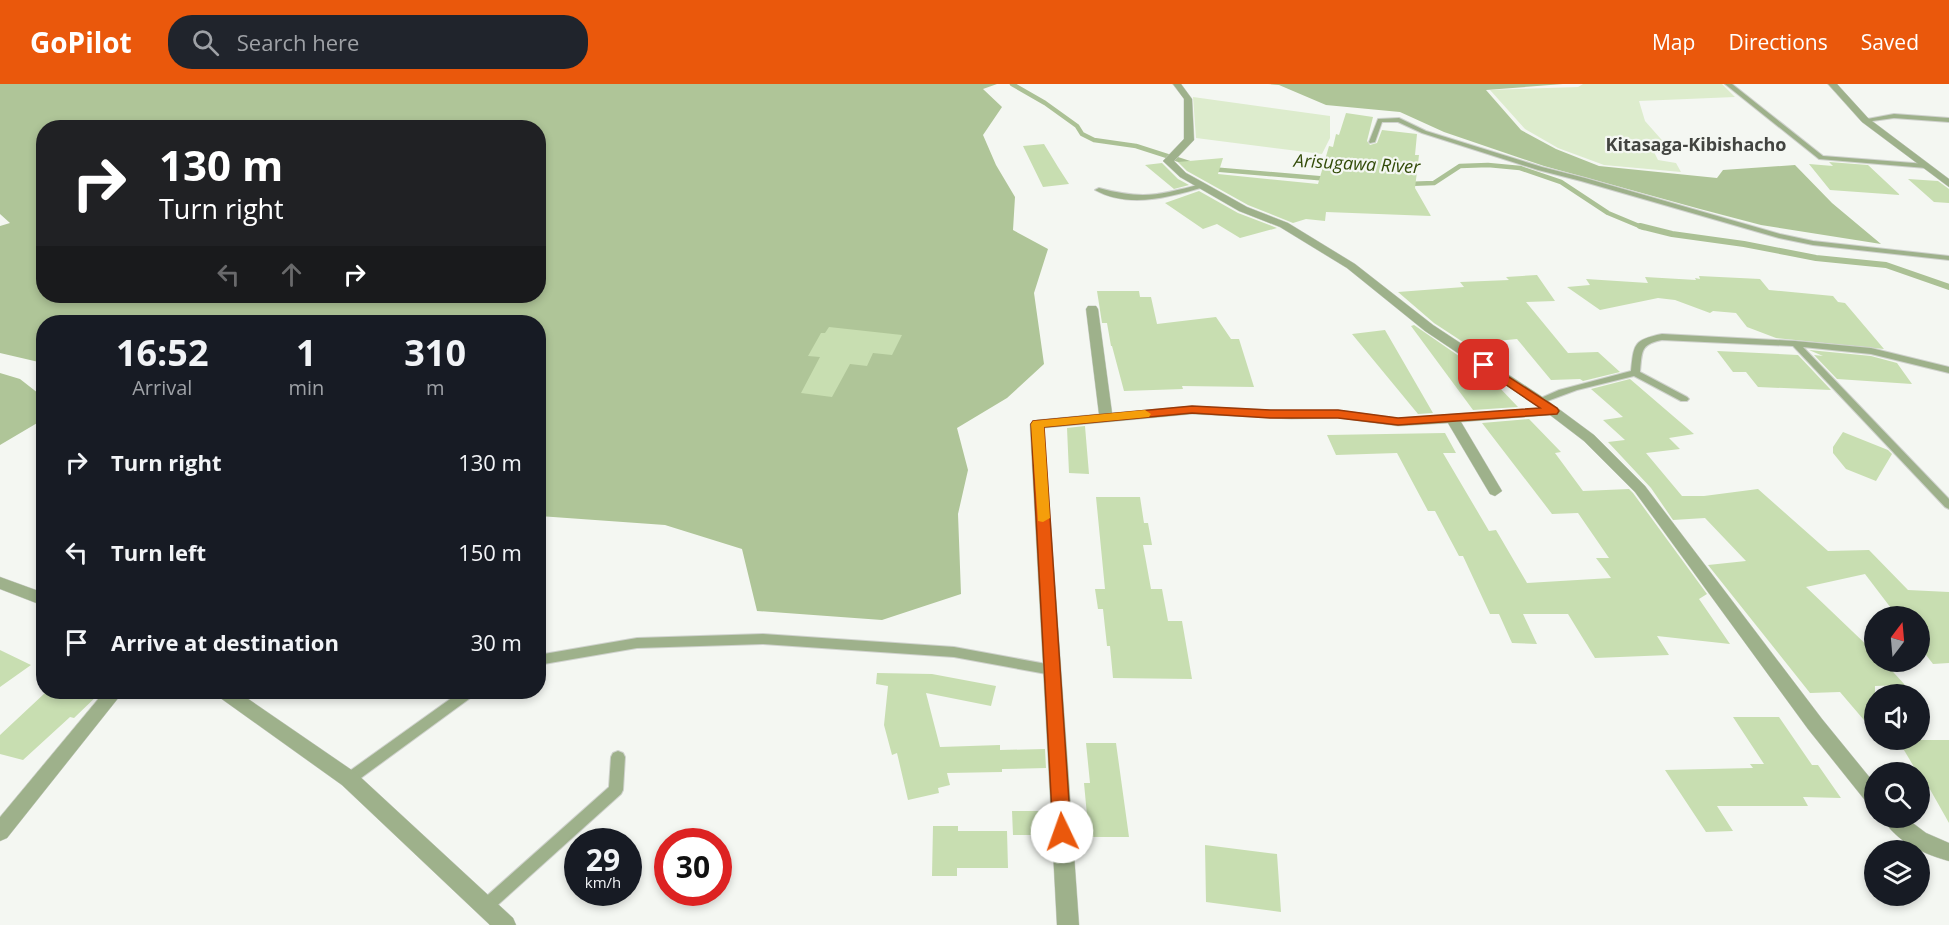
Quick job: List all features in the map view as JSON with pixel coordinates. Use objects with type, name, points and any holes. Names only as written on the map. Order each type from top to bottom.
[{"type":"street","points":[[1178,84],[1188,99],[1189,141],[1172,158],[1183,175],[1243,209],[1284,225],[1351,266],[1429,328],[1539,401],[1589,438],[1640,489],[1815,724],[1864,784]]},
{"type":"street","points":[[1832,84],[1865,120],[1949,184]]},
{"type":"street","points":[[1092,309],[1106,417]]},
{"type":"street","points":[[1068,925],[1037,424],[1192,410],[1260,414],[1338,414],[1398,422],[1553,411]]},
{"type":"street","points":[[1452,418],[1495,491]]},
{"type":"street","points":[[0,583],[36,597]]},
{"type":"street","points":[[0,832],[108,699]]},
{"type":"street","points":[[235,699],[349,779],[505,925]]},
{"type":"street","points":[[1903,828],[1937,849],[1949,852]]},
{"type":"lane","points":[[1728,84],[1821,158],[1926,166]]},
{"type":"lane","points":[[1865,120],[1894,116],[1949,120]]},
{"type":"lane","points":[[1372,142],[1380,120],[1399,120],[1424,132],[1540,169],[1583,179],[1779,236],[1813,243],[1949,258]]},
{"type":"lane","points":[[1099,190],[1128,199],[1150,199],[1202,186]]},
{"type":"lane","points":[[1635,373],[1638,350],[1646,340],[1662,337],[1795,344],[1871,351],[1949,369]]},
{"type":"lane","points":[[1795,344],[1949,505]]},
{"type":"lane","points":[[1539,401],[1559,391],[1605,383],[1635,373],[1684,399]]},
{"type":"lane","points":[[546,659],[637,643],[763,639],[954,652],[1052,670]]},
{"type":"lane","points":[[349,779],[459,699]]},
{"type":"lane","points":[[486,906],[616,790],[618,757]]},
{"type":"green space","points":[[0,84],[997,84],[983,89],[1002,107],[983,135],[996,165],[1015,197],[1013,230],[1048,249],[1034,293],[1044,364],[1007,398],[957,428],[968,470],[958,514],[961,594],[882,620],[757,611],[742,549],[665,525],[546,516],[546,315],[36,315],[36,361],[0,353],[0,226],[10,223],[0,214]]},
{"type":"green space","points":[[1268,84],[1563,84],[1486,90],[1521,130],[1556,149],[1599,166],[1717,178],[1723,170],[1795,165],[1832,203],[1881,244],[1761,225],[1544,166],[1444,132],[1400,112],[1326,105],[1279,85]]},
{"type":"green space","points":[[1583,84],[1722,84],[1735,97],[1639,101],[1645,121],[1668,147],[1667,150],[1653,150],[1658,160],[1676,163],[1681,172],[1604,165],[1558,148],[1525,129],[1490,90],[1578,87]]},
{"type":"green space","points":[[1193,97],[1330,116],[1330,138],[1322,154],[1196,138]]},
{"type":"green space","points":[[0,373],[20,379],[36,392],[36,424],[0,445]]},
{"type":"building","points":[[1346,113],[1373,117],[1367,141],[1370,145],[1377,143],[1382,130],[1417,134],[1415,155],[1419,155],[1415,188],[1431,216],[1326,212],[1325,221],[1306,219],[1293,223],[1248,205],[1187,171],[1178,162],[1223,158],[1218,174],[1318,184],[1329,146],[1333,147],[1336,134],[1339,135]]},
{"type":"building","points":[[1044,144],[1069,184],[1043,187],[1023,146]]},
{"type":"building","points":[[1829,162],[1868,165],[1900,195],[1830,190],[1809,164],[1833,166]]},
{"type":"building","points":[[1162,163],[1178,179],[1189,185],[1174,189],[1145,165]]},
{"type":"building","points":[[1908,179],[1938,181],[1949,189],[1949,203],[1934,202]]},
{"type":"building","points":[[1199,191],[1238,213],[1277,228],[1240,238],[1217,224],[1203,229],[1165,203]]},
{"type":"building","points":[[1537,275],[1555,301],[1526,302],[1568,353],[1598,352],[1620,372],[1583,381],[1580,379],[1551,380],[1517,339],[1466,344],[1434,323],[1398,292],[1464,287],[1460,282],[1509,280],[1506,277]]},
{"type":"building","points":[[1699,276],[1760,279],[1769,290],[1833,296],[1838,302],[1845,303],[1884,349],[1776,338],[1747,327],[1736,313],[1713,311],[1710,313],[1675,300],[1658,298],[1600,310],[1567,287],[1590,285],[1586,279],[1648,283],[1645,277],[1696,280],[1695,278],[1700,279]]},
{"type":"building","points":[[1097,291],[1139,291],[1140,297],[1151,297],[1157,324],[1216,317],[1231,339],[1239,339],[1254,387],[1182,386],[1183,389],[1124,391],[1107,323],[1102,323]]},
{"type":"building","points":[[1414,325],[1498,383],[1496,384],[1518,407],[1473,410],[1411,326]]},
{"type":"building","points":[[829,327],[902,335],[892,355],[873,353],[867,366],[850,364],[832,397],[801,393],[820,357],[808,356],[821,333],[825,333]]},
{"type":"building","points":[[1385,330],[1433,413],[1418,414],[1352,334]]},
{"type":"building","points":[[1809,350],[1871,356],[1897,363],[1912,384],[1837,379],[1814,355],[1823,356]]},
{"type":"building","points":[[1717,351],[1798,355],[1831,390],[1758,387],[1746,372],[1733,372]]},
{"type":"building","points":[[1630,379],[1694,434],[1669,438],[1680,449],[1646,453],[1682,496],[1704,496],[1758,489],[1828,551],[1869,550],[1908,590],[1949,592],[1949,663],[1933,664],[1930,660],[1930,606],[1889,606],[1865,574],[1806,587],[1864,642],[1864,672],[1893,672],[1904,684],[1864,684],[1864,720],[1840,692],[1810,693],[1708,565],[1746,561],[1705,518],[1673,520],[1651,488],[1608,442],[1625,440],[1603,420],[1623,417],[1591,389]]},
{"type":"building","points":[[1529,419],[1561,452],[1555,453],[1583,491],[1629,489],[1633,493],[1707,594],[1699,599],[1730,644],[1657,636],[1669,655],[1595,658],[1568,614],[1523,614],[1537,644],[1512,643],[1499,614],[1490,614],[1463,556],[1459,556],[1435,511],[1428,511],[1397,453],[1336,455],[1327,435],[1445,433],[1456,453],[1443,453],[1489,531],[1496,530],[1527,583],[1611,578],[1596,558],[1609,558],[1578,513],[1552,514],[1482,423]]},
{"type":"building","points":[[1085,426],[1089,474],[1069,473],[1067,428]]},
{"type":"building","points":[[1843,432],[1888,450],[1892,454],[1876,481],[1846,469],[1833,453],[1833,447]]},
{"type":"building","points":[[1096,497],[1140,497],[1144,523],[1148,523],[1152,545],[1143,545],[1151,589],[1162,589],[1168,621],[1182,621],[1192,679],[1113,678],[1103,609],[1098,609],[1095,589],[1105,589]]},
{"type":"building","points":[[0,650],[31,665],[0,687]]},
{"type":"building","points":[[877,673],[932,674],[996,686],[991,706],[926,693],[940,747],[1000,745],[1000,750],[1045,749],[1046,768],[947,773],[950,785],[938,788],[939,793],[908,800],[897,753],[892,755],[884,725],[888,686],[876,684]]},
{"type":"building","points":[[39,699],[94,699],[74,718],[70,717],[23,760],[0,754],[0,735]]},
{"type":"building","points":[[1733,717],[1779,717],[1812,765],[1818,765],[1841,798],[1803,797],[1808,806],[1717,806],[1733,831],[1706,832],[1665,770],[1753,768],[1750,764],[1764,764]]},
{"type":"building","points":[[1930,740],[1949,740],[1949,823],[1930,789],[1930,762],[1911,762],[1904,750],[1930,750]]},
{"type":"building","points":[[1086,743],[1116,743],[1129,837],[1089,837],[1084,783],[1090,783]]},
{"type":"building","points":[[1012,811],[1040,811],[1042,835],[1013,835]]},
{"type":"building","points":[[933,826],[958,826],[958,831],[1007,831],[1008,868],[957,868],[957,876],[932,876]]},
{"type":"building","points":[[1205,845],[1277,854],[1281,912],[1206,902]]},
{"type":"waterway","name":"Arisugawa River","points":[[1012,84],[1045,103],[1077,126],[1082,134],[1094,140],[1136,146],[1192,164]]},
{"type":"waterway","name":"Arisugawa River","points":[[1407,184],[1434,183],[1460,166],[1488,165],[1520,168],[1561,182],[1608,213],[1644,228]]},
{"type":"waterway","name":"Arisugawa River","points":[[1210,169],[1329,179]]},
{"type":"waterway","name":"Arisugawa River","points":[[1640,226],[1672,234],[1744,244],[1816,258],[1886,265],[1949,287]]},
{"type":"slow traffic","points":[[1043,518],[1037,424],[1145,414]]},
{"type":"district","name":"Kitasaga-Kibishacho","points":[[1696,145]]},
{"type":"route","points":[[1062,832],[1037,424],[1192,410],[1270,414],[1338,414],[1398,422],[1553,411],[1484,365]]}]
